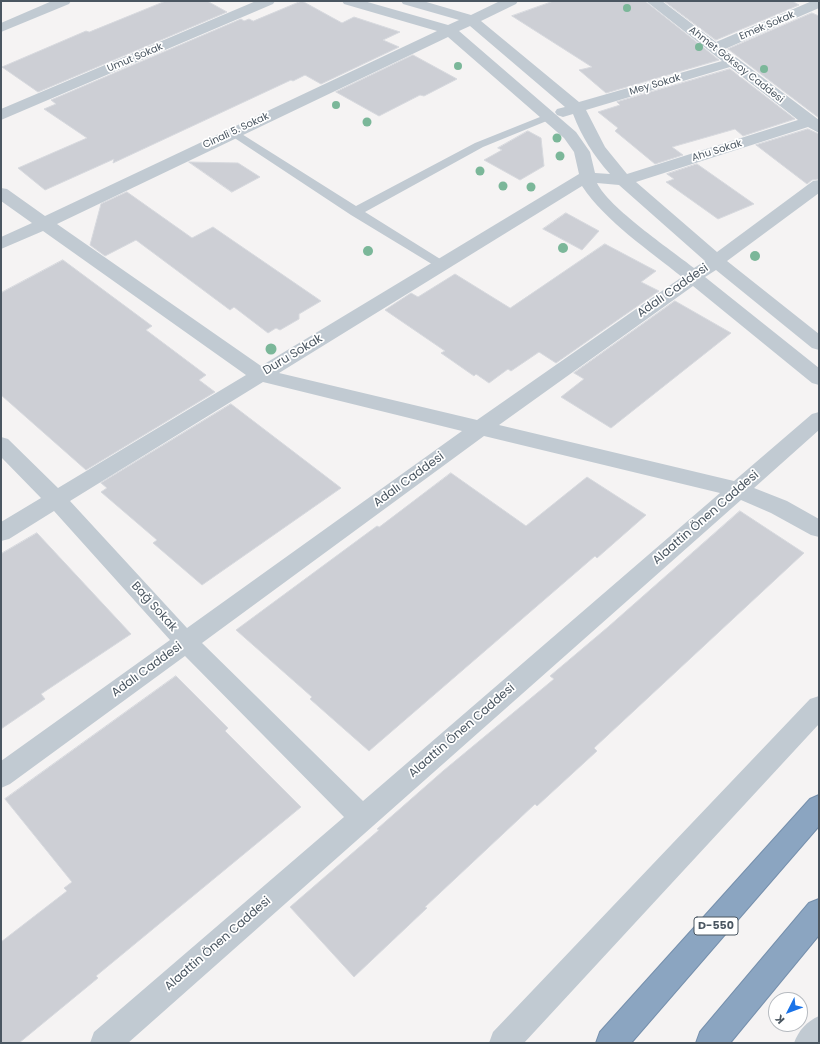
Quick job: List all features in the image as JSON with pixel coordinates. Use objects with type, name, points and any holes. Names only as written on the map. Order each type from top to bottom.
[{"type":"highway","name":"D-550","points":[[611,1043],[819,807]]},
{"type":"highway","points":[[711,1043],[819,913]]},
{"type":"street","points":[[1,28],[64,1]]},
{"type":"street","name":"Umut Sokak","points":[[1,115],[268,1]]},
{"type":"street","points":[[349,1],[450,30],[570,135],[582,152],[586,177],[599,199],[613,212],[819,378]]},
{"type":"street","points":[[408,1],[471,19],[576,108],[580,113],[590,137],[598,150],[624,180],[716,260],[819,344]]},
{"type":"street","name":"Cinali 5. Sokak","points":[[1,244],[511,1]]},
{"type":"street","name":"Ahmet Göksoy Caddesi","points":[[653,1],[815,125]]},
{"type":"street","name":"Emek Sokak","points":[[714,48],[819,3]]},
{"type":"street","name":"Mey Sokak","points":[[550,116],[733,62]]},
{"type":"street","name":"Ahu Sokak","points":[[624,180],[815,125]]},
{"type":"street","points":[[586,177],[624,180]]},
{"type":"street","name":"Duru Sokak","points":[[1,533],[586,177]]},
{"type":"street","name":"Adalı Caddesi","points":[[1,776],[479,429],[819,185]]},
{"type":"street","points":[[1,193],[260,375],[479,429],[738,490],[779,507],[819,529]]},
{"type":"street","name":"Alaattin Önen Caddesi","points":[[105,1043],[819,419]]},
{"type":"street","name":"Bağ Sokak","points":[[1,444],[56,500],[186,642],[362,818]]},
{"type":"street","points":[[504,1043],[819,707]]},
{"type":"street","points":[[809,1043],[819,1031]]},
{"type":"lane","points":[[355,212],[485,142],[550,116]]},
{"type":"lane","points":[[233,133],[440,265]]},
{"type":"building","points":[[166,1],[207,1],[227,12],[38,92],[2,67],[86,31],[89,32]]},
{"type":"building","points":[[302,1],[342,23],[354,17],[400,32],[383,40],[399,47],[321,84],[305,75],[293,81],[291,80],[113,163],[114,159],[45,190],[18,168],[87,138],[44,109],[56,104],[51,100],[241,19],[244,21],[249,19],[253,21]]},
{"type":"building","points":[[554,1],[645,1],[719,60],[606,93],[579,70],[592,67],[512,16]]},
{"type":"building","points":[[664,1],[792,1],[799,5],[716,40]]},
{"type":"building","points":[[812,13],[819,16],[819,118],[728,49]]},
{"type":"building","points":[[413,55],[457,79],[424,96],[420,95],[379,116],[336,92]]},
{"type":"building","points":[[730,69],[795,119],[743,136],[735,129],[672,147],[683,155],[655,164],[615,131],[618,128],[598,112],[620,105],[617,102]]},
{"type":"building","points":[[808,129],[819,134],[819,179],[812,180],[807,184],[756,145]]},
{"type":"building","points":[[528,131],[541,138],[544,166],[520,180],[484,160],[502,150],[498,148]]},
{"type":"building","points":[[189,162],[238,163],[260,177],[232,192]]},
{"type":"building","points":[[697,164],[754,204],[718,219],[666,182],[674,179],[667,174]]},
{"type":"building","points":[[127,192],[192,238],[213,227],[321,301],[299,314],[299,319],[280,330],[276,328],[268,333],[234,307],[230,310],[136,240],[105,256],[90,245],[101,204]]},
{"type":"building","points":[[566,213],[599,231],[582,250],[543,229]]},
{"type":"building","points":[[605,244],[656,271],[641,282],[659,291],[556,363],[539,352],[511,371],[508,369],[489,383],[476,374],[474,376],[441,353],[445,351],[385,310],[411,293],[418,297],[455,274],[510,308]]},
{"type":"building","points":[[63,260],[152,326],[146,330],[206,375],[199,380],[215,392],[86,470],[1,395],[1,293]]},
{"type":"building","points":[[675,301],[731,333],[611,428],[561,397],[584,379],[574,373]]},
{"type":"building","points":[[231,404],[341,488],[202,585],[153,543],[157,540],[101,492],[107,488],[101,483]]},
{"type":"building","points":[[451,473],[526,526],[587,477],[646,515],[597,558],[595,556],[369,751],[310,699],[312,697],[236,630]]},
{"type":"building","points":[[740,511],[804,553],[594,748],[597,751],[537,806],[535,804],[425,907],[427,908],[354,977],[290,907],[379,830],[377,829],[443,771],[554,679],[550,676]]},
{"type":"building","points":[[37,533],[131,634],[41,694],[45,699],[1,729],[1,554]]},
{"type":"building","points":[[176,676],[228,728],[225,731],[301,807],[96,976],[98,978],[19,1043],[1,1043],[1,942],[67,891],[64,888],[72,882],[5,799]]}]
